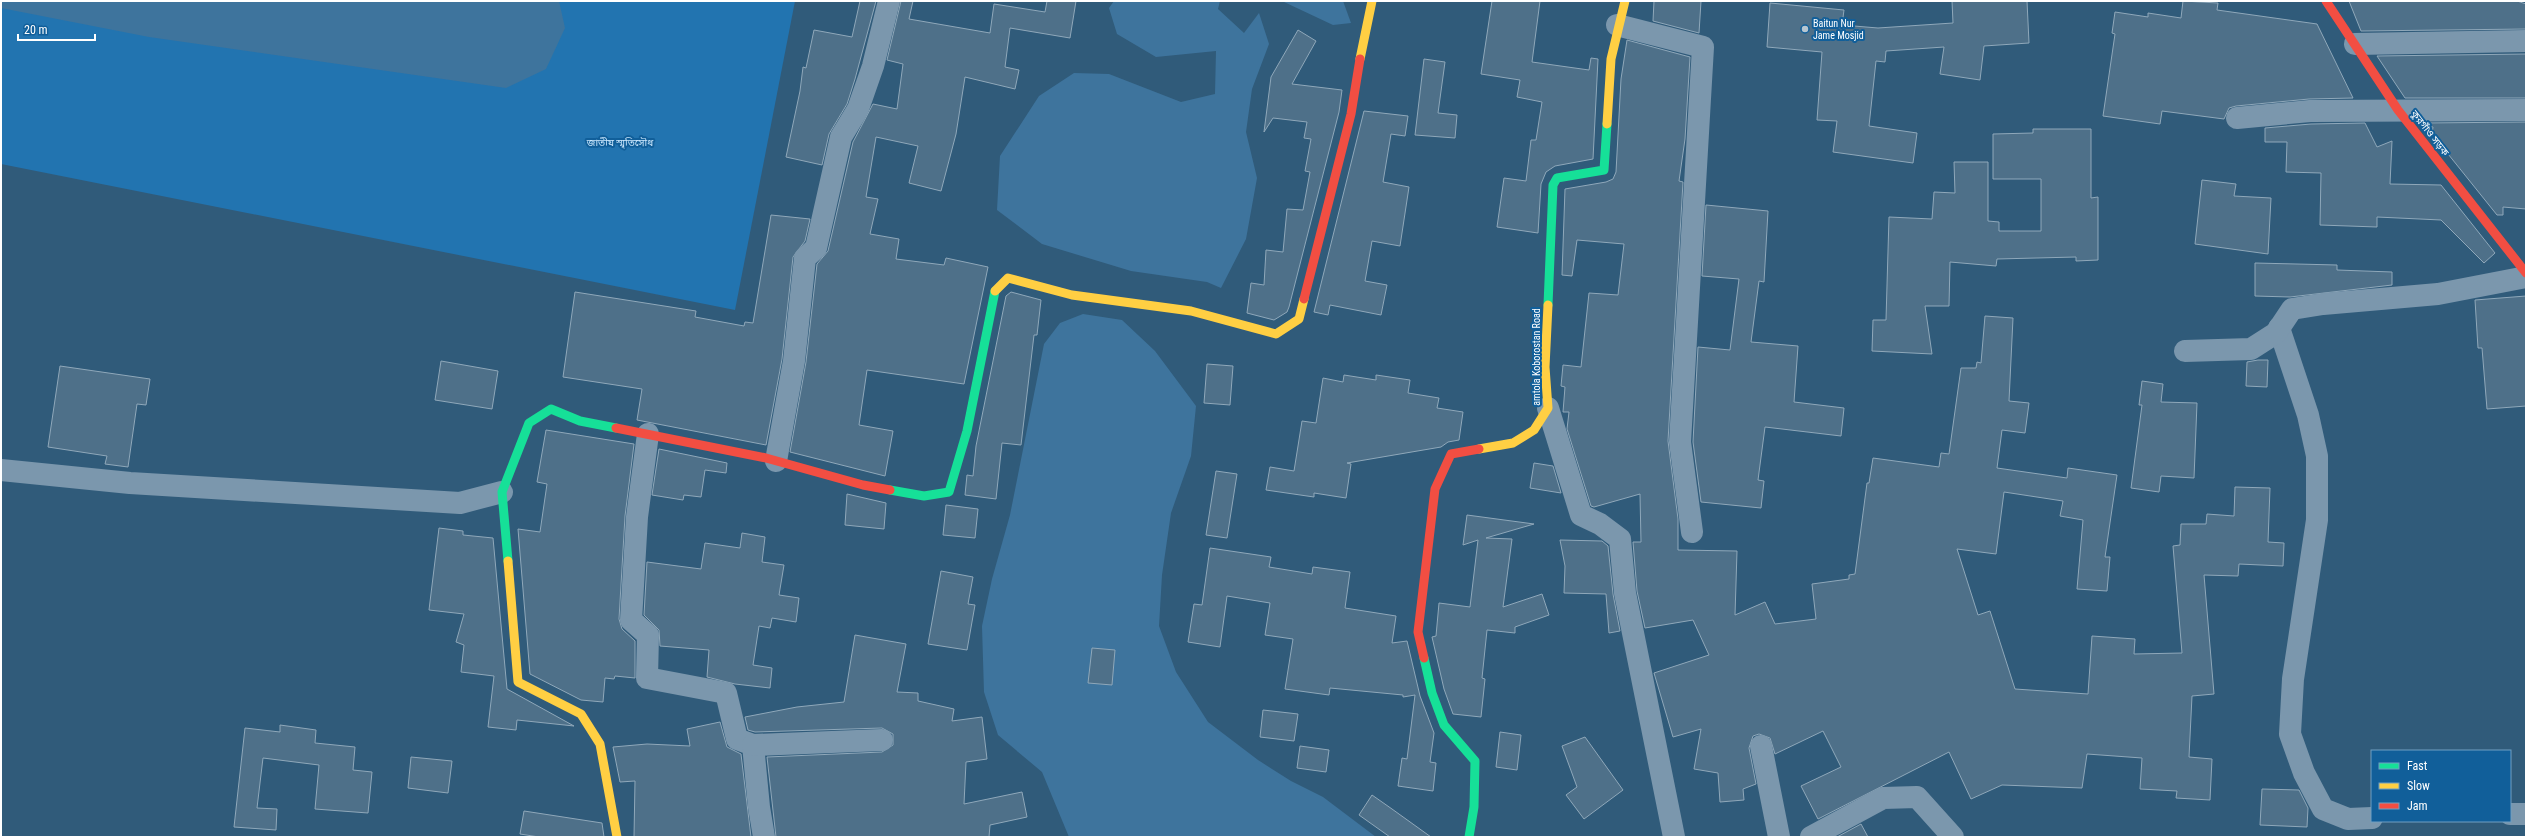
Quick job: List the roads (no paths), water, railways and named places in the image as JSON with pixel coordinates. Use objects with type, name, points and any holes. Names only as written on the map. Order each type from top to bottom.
[{"type":"street","points":[[776,461],[794,361],[805,258],[816,248],[841,137],[858,109],[873,66],[889,1]]},
{"type":"street","points":[[617,837],[600,744],[581,714],[518,682],[502,492],[529,423],[551,409],[580,421],[776,461],[863,485],[924,496],[949,492],[967,431],[995,289],[1008,278],[1072,295],[1191,311],[1276,334],[1299,319],[1351,114],[1356,76],[1372,1]]},
{"type":"street","name":"amtola Koborostan Road","points":[[1469,837],[1474,806],[1475,761],[1444,725],[1432,693],[1418,632],[1435,490],[1451,454],[1513,443],[1534,430],[1548,408],[1545,367],[1553,185],[1557,178],[1604,170],[1606,156],[1610,58],[1617,25],[1626,1]]},
{"type":"street","name":"কুরগাঁও সড়ক","points":[[2326,1],[2398,110],[2526,273]]},
{"type":"street","points":[[1617,25],[1703,48],[1680,442],[1692,532]]},
{"type":"street","points":[[2355,44],[2526,42]]},
{"type":"street","points":[[2237,118],[2310,111],[2526,110]]},
{"type":"street","points":[[2185,352],[2251,349],[2276,333],[2292,309],[2323,304],[2438,294],[2526,277]]},
{"type":"street","points":[[2279,328],[2308,415],[2316,456],[2318,520],[2293,679],[2290,734],[2304,773],[2323,809],[2348,819],[2371,818]]},
{"type":"street","points":[[1548,408],[1582,515],[1600,524],[1620,539],[1625,593],[1674,837]]},
{"type":"street","points":[[648,434],[637,517],[631,620],[648,635],[647,678],[726,693],[737,739],[753,745],[882,740]]},
{"type":"street","points":[[1,470],[130,483],[453,503],[460,503],[502,492]]},
{"type":"street","points":[[753,745],[759,806],[764,837]]},
{"type":"street","points":[[1761,746],[1779,837]]},
{"type":"street","points":[[1811,837],[1884,798],[1917,797],[1954,837]]},
{"type":"street","points":[[2511,814],[2526,814]]},
{"type":"place","name":"Baitun Nur Jame Mosjid","points":[[1805,29]]},
{"type":"park label","name":"জাতীয় স্মৃতিসৌধ","points":[[620,142]]}]
